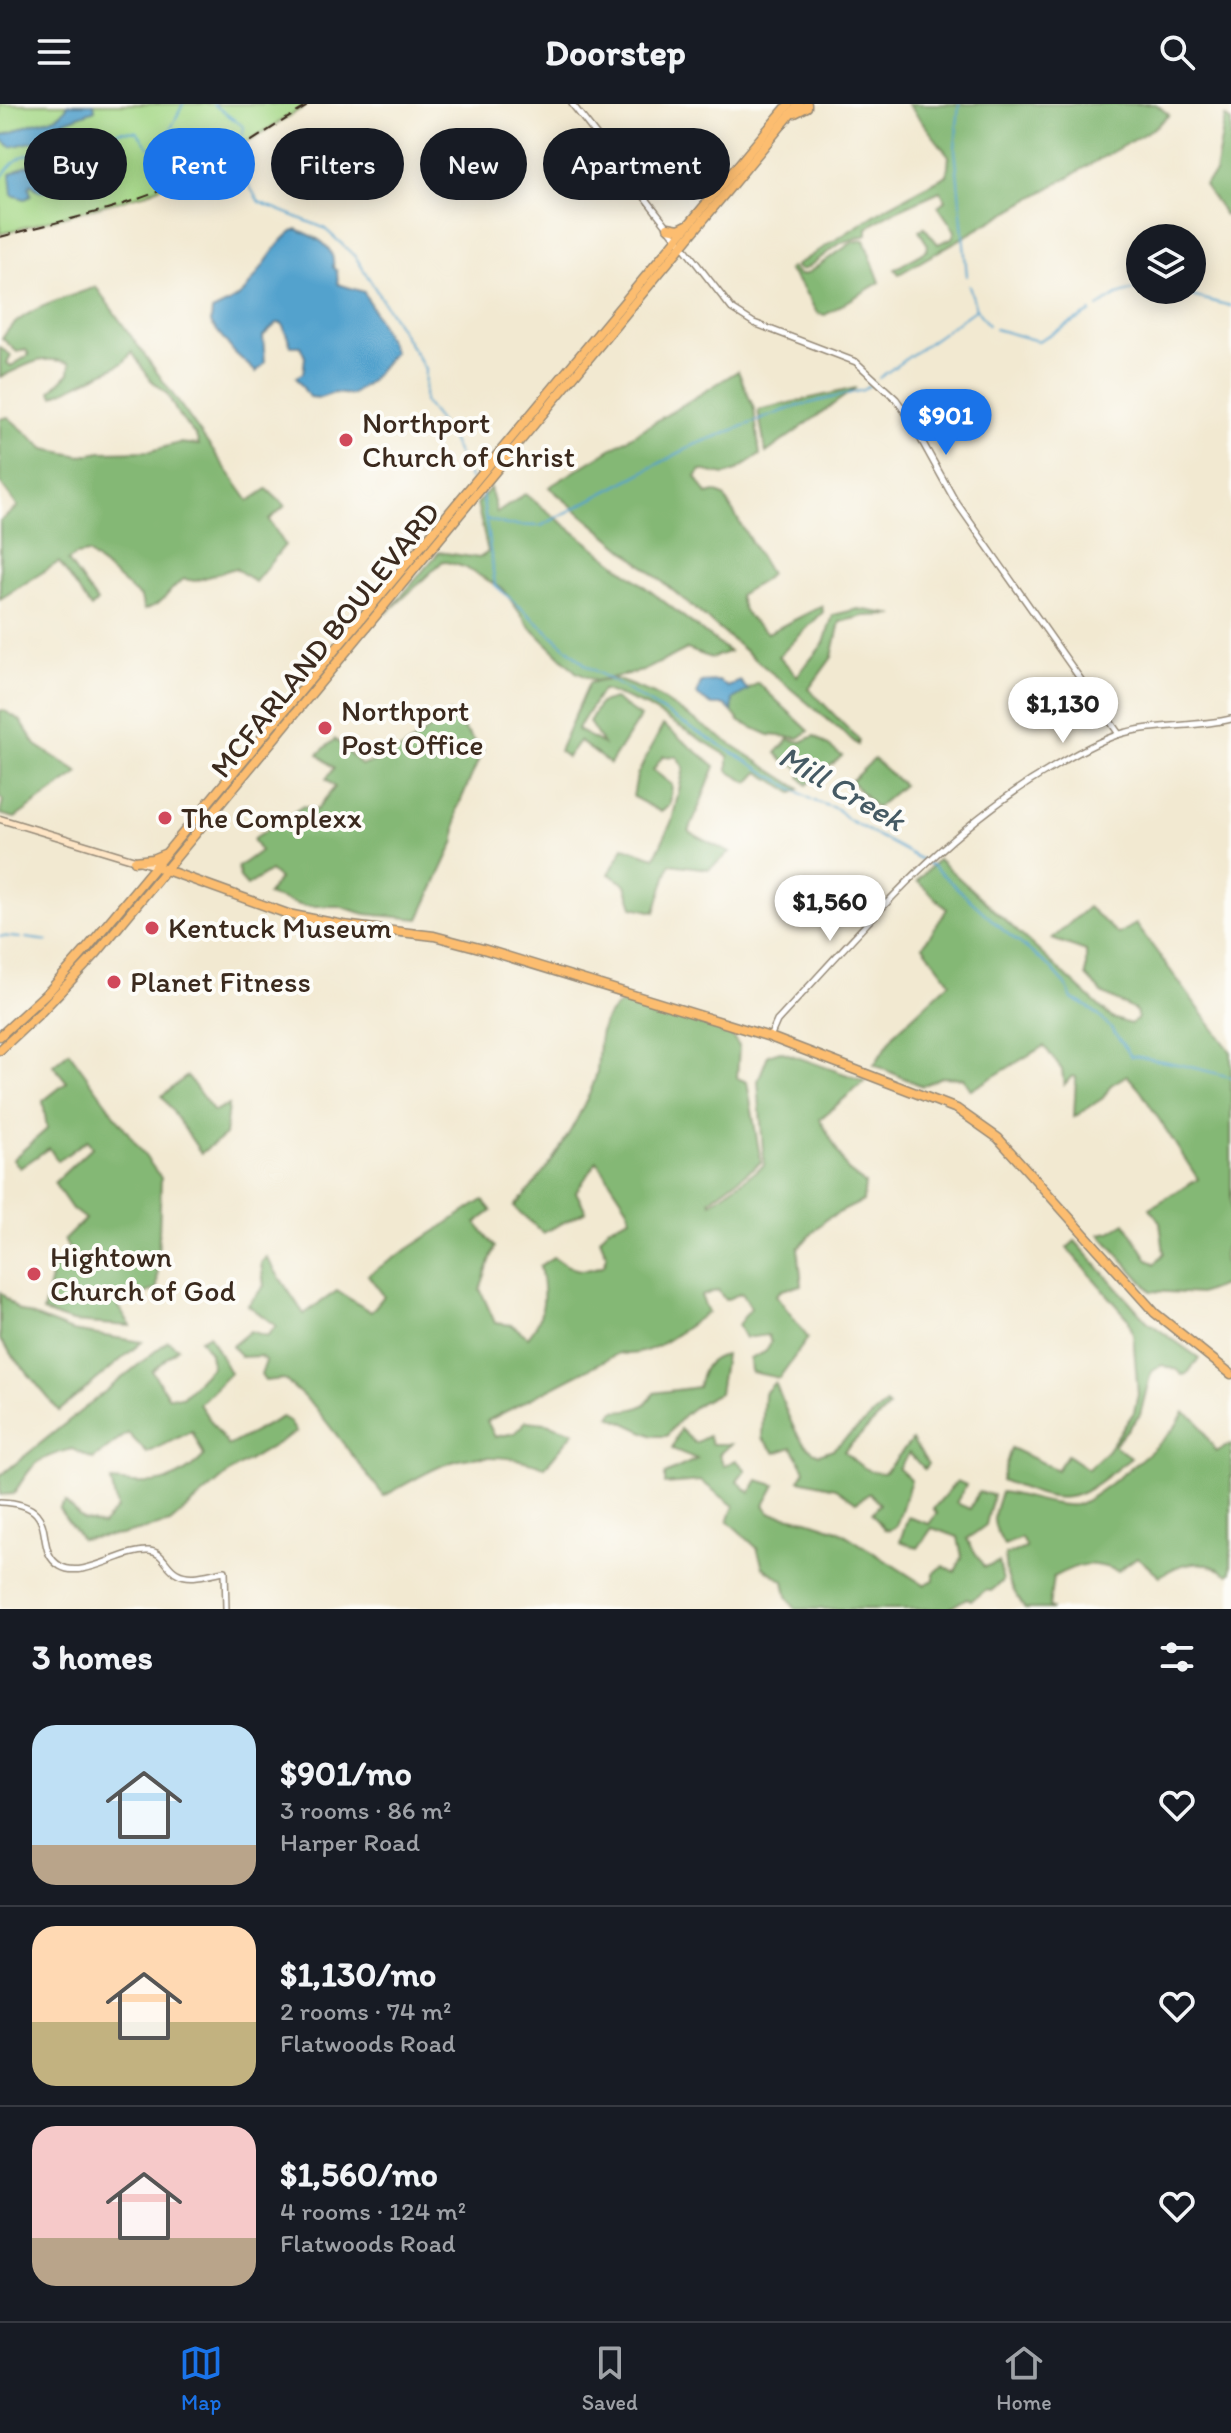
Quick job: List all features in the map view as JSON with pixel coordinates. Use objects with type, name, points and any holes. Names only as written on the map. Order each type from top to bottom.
[{"type":"highway","name":"MCFARLAND BOULEVARD","points":[[682,246],[691,222],[789,104]]},
{"type":"highway","name":"MCFARLAND BOULEVARD","points":[[0,1050],[70,983],[625,314],[634,290],[671,252],[682,246],[799,104]]},
{"type":"highway","points":[[775,133],[807,104]]},
{"type":"highway","points":[[682,246],[671,252],[669,229],[679,229],[691,222]]},
{"type":"highway","name":"MCFARLAND BOULEVARD","points":[[0,1036],[51,989],[84,952],[671,252]]},
{"type":"highway","points":[[183,849],[180,860],[188,877]]},
{"type":"highway","points":[[135,861],[152,859],[168,851]]},
{"type":"highway","points":[[135,861],[144,871],[142,883]]},
{"type":"highway","points":[[155,866],[305,918],[453,940],[770,1037],[957,1109],[998,1138],[1155,1313],[1231,1374]]},
{"type":"highway","points":[[152,885],[171,878],[188,877]]},
{"type":"highway","points":[[70,983],[69,979],[84,958],[84,952]]},
{"type":"main road","points":[[0,819],[155,866]]},
{"type":"street","points":[[572,104],[724,301],[742,316],[794,339],[847,357],[866,369],[896,399],[954,499],[1119,734]]},
{"type":"street","points":[[770,1037],[777,1021],[920,869],[972,821],[1013,791],[1084,750],[1119,734],[1231,719]]},
{"type":"street","points":[[0,1502],[23,1505],[36,1513],[44,1526],[51,1557],[66,1569],[86,1568],[145,1550],[156,1552],[177,1573],[187,1576],[225,1571],[226,1609]]},
{"type":"green space","points":[[0,104],[309,104],[255,137],[255,128],[143,128],[143,194],[127,199],[127,128],[24,128],[24,200],[122,200],[0,234]]},
{"type":"green space","points":[[908,104],[1156,104],[1169,115],[1154,128],[899,274],[895,269],[927,250],[928,245],[919,231],[924,227],[938,244],[952,238],[955,231],[938,206],[946,200],[940,191],[889,214],[867,228],[867,235],[841,243],[805,269],[799,270],[795,266],[887,207],[947,175],[949,156]]},
{"type":"green space","points":[[1225,117],[1231,122],[1231,213],[1225,215],[1204,185],[1215,173]]},
{"type":"green space","points":[[864,240],[880,282],[825,315],[817,313],[788,270],[791,267],[799,275],[806,274],[853,242]]},
{"type":"green space","points":[[96,287],[249,501],[267,489],[285,506],[269,520],[285,545],[255,582],[235,568],[195,581],[184,579],[163,600],[144,610],[141,598],[88,553],[76,555],[68,561],[97,602],[91,608],[59,562],[0,599],[0,521],[18,507],[0,483],[0,419],[8,417],[45,449],[81,456],[101,452],[151,451],[179,443],[199,445],[167,394],[150,379],[132,352],[123,363],[54,396],[51,391],[69,373],[70,363],[41,360],[0,377],[0,347],[11,356],[7,363],[11,366],[29,355],[26,350],[17,352],[2,338],[10,328],[44,306]]},
{"type":"green space","points":[[738,371],[754,409],[760,455],[734,472],[724,475],[701,470],[696,477],[707,494],[715,492],[724,496],[770,574],[739,595],[746,613],[768,633],[822,606],[823,612],[779,656],[797,676],[824,643],[833,615],[858,609],[895,615],[864,616],[840,622],[832,657],[809,689],[859,740],[858,745],[549,487]]},
{"type":"green space","points":[[856,388],[766,453],[758,410]]},
{"type":"green space","points":[[490,488],[497,513],[525,494],[729,652],[711,658],[687,649],[643,671],[595,681],[576,672],[529,626],[503,589],[464,567],[443,561],[386,614],[439,552],[479,558],[488,552],[477,504]]},
{"type":"green space","points":[[615,679],[654,694],[800,789],[793,793],[759,772],[749,783],[728,771],[728,756],[647,707],[605,690],[602,690],[577,730],[603,744],[589,722],[600,703],[614,699],[640,717],[610,764],[579,741],[567,757],[559,751],[589,683]]},
{"type":"green space","points":[[758,683],[809,731],[799,738],[769,735],[740,722],[732,712],[733,699]]},
{"type":"green space","points":[[0,711],[20,720],[36,745],[79,773],[15,818],[0,814],[3,800],[0,798]]},
{"type":"green space","points":[[449,713],[483,750],[457,809],[455,841],[419,919],[365,914],[339,906],[303,906],[267,895],[279,879],[270,871],[247,886],[240,878],[238,867],[260,851],[253,839],[303,806],[316,810],[335,787],[326,779],[334,768],[318,754],[335,739],[361,765],[397,752]]},
{"type":"green space","points":[[663,725],[715,766],[689,832],[730,853],[709,869],[670,864],[655,912],[633,907],[626,885],[609,874],[624,847],[655,857],[672,821],[684,768],[677,757],[663,756],[653,770],[672,785],[670,805],[661,812],[633,797],[637,775]]},
{"type":"green space","points":[[815,736],[842,756],[807,785],[800,777],[803,772],[794,764],[786,764],[776,753],[789,739],[801,742]]},
{"type":"green space","points":[[874,759],[903,785],[876,808],[851,781]]},
{"type":"green space","points":[[938,859],[1112,1018],[1130,1024],[1138,1019],[1136,1011],[1102,993],[1086,976],[1086,951],[1052,939],[1088,907],[1118,934],[1136,924],[1231,1052],[1231,1238],[1224,1254],[1231,1282],[1200,1294],[1151,1291],[1100,1234],[1125,1223],[1147,1258],[1155,1264],[1164,1253],[1160,1222],[1150,1208],[1198,1179],[1127,1075],[1111,1085],[1103,1098],[1074,1117],[1076,1077],[1072,1076],[1064,1085],[1062,1070],[1044,1046],[971,1090],[963,1078],[941,1077],[922,1086],[874,1065],[895,1033],[950,982],[923,946],[947,909],[917,881]]},
{"type":"green space","points":[[620,1004],[630,1004],[729,1032],[739,1046],[737,1078],[747,1082],[761,1162],[710,1200],[711,1203],[764,1165],[758,1081],[768,1055],[780,1051],[865,1081],[820,1119],[848,1171],[865,1184],[863,1201],[826,1219],[798,1248],[802,1285],[782,1290],[776,1295],[808,1338],[779,1378],[751,1372],[750,1359],[765,1352],[771,1342],[768,1335],[745,1338],[738,1325],[751,1308],[742,1293],[725,1300],[718,1290],[701,1296],[708,1312],[666,1341],[643,1352],[619,1353],[487,1421],[495,1437],[515,1433],[526,1421],[546,1423],[574,1432],[545,1467],[499,1457],[463,1459],[435,1469],[384,1496],[314,1406],[284,1379],[265,1381],[261,1375],[266,1361],[260,1356],[241,1357],[232,1346],[250,1331],[267,1336],[276,1326],[248,1305],[264,1286],[261,1263],[266,1257],[304,1314],[337,1291],[371,1312],[384,1296],[368,1275],[483,1200],[492,1211],[476,1223],[495,1247],[480,1289],[495,1323],[512,1325],[528,1337],[539,1320],[543,1303],[540,1266],[553,1257],[577,1269],[604,1265],[607,1256],[600,1239],[609,1227],[630,1218],[628,1208],[597,1161],[576,1192],[586,1211],[543,1233],[514,1207],[544,1172],[577,1119],[596,1075],[603,1026]]},
{"type":"green space","points":[[69,1052],[161,1178],[157,1289],[116,1304],[131,1326],[72,1322],[43,1312],[51,1278],[48,1264],[51,1263],[61,1272],[78,1266],[64,1240],[85,1219],[72,1209],[54,1183],[92,1147],[87,1140],[58,1161],[49,1148],[20,1168],[13,1159],[47,1129],[43,1101],[67,1082],[53,1065]]},
{"type":"green space","points":[[187,1076],[214,1112],[228,1105],[225,1135],[201,1153],[162,1096]]},
{"type":"green space","points":[[1075,1241],[1147,1321],[1199,1358],[1187,1374],[1182,1375],[1178,1370],[1162,1365],[1151,1372],[1140,1415],[1114,1445],[1131,1458],[1083,1492],[1058,1498],[1001,1480],[1011,1448],[1057,1470],[1067,1455],[1088,1469],[1107,1451],[1134,1412],[1138,1394],[1133,1334],[1128,1318],[1067,1248]]},
{"type":"green space","points":[[0,1292],[18,1310],[72,1331],[142,1342],[59,1411],[0,1340]]},
{"type":"green space","points":[[209,1335],[230,1373],[199,1404],[228,1446],[282,1417],[296,1432],[230,1472],[170,1523],[121,1535],[81,1539],[59,1509],[65,1502],[83,1520],[102,1525],[117,1509],[111,1481],[162,1482],[183,1474],[204,1456],[192,1431],[147,1453],[128,1433],[93,1459],[72,1449],[60,1452],[37,1463],[14,1494],[0,1495],[0,1476],[168,1341],[178,1348],[152,1371],[168,1396],[182,1397],[212,1366],[210,1353],[200,1339]]},
{"type":"green space","points":[[725,1355],[719,1393],[689,1411],[667,1436],[653,1436],[610,1416],[615,1411],[642,1406],[654,1393],[698,1387],[706,1366],[713,1359]]},
{"type":"green space","points":[[775,1382],[797,1433],[810,1449],[819,1454],[833,1449],[886,1404],[889,1407],[844,1451],[867,1469],[884,1473],[912,1440],[928,1464],[924,1469],[909,1453],[898,1468],[911,1480],[896,1526],[884,1529],[872,1513],[880,1504],[870,1493],[856,1502],[836,1488],[799,1480],[805,1470],[792,1447],[776,1453],[762,1438],[764,1394]]},
{"type":"green space","points":[[1184,1412],[1197,1420],[1216,1452],[1231,1444],[1231,1572],[1228,1574],[1210,1565],[1194,1563],[1160,1576],[1137,1557],[1118,1571],[1100,1565],[1085,1565],[1053,1577],[1049,1607],[1053,1609],[1025,1609],[1010,1584],[1005,1555],[1026,1548],[1021,1538],[1004,1545],[996,1530],[994,1514],[1001,1492],[1075,1505],[1111,1483],[1156,1446]]},
{"type":"green space","points":[[680,1429],[695,1443],[708,1436],[712,1444],[731,1444],[719,1454],[724,1466],[736,1460],[746,1470],[737,1481],[750,1493],[758,1480],[775,1485],[764,1505],[770,1513],[838,1530],[924,1585],[934,1580],[934,1573],[943,1566],[955,1572],[962,1557],[958,1537],[932,1528],[918,1548],[900,1541],[908,1517],[929,1524],[937,1513],[933,1509],[957,1481],[966,1485],[956,1503],[970,1509],[978,1492],[993,1495],[986,1525],[967,1539],[984,1567],[999,1562],[1003,1581],[991,1591],[986,1590],[948,1609],[795,1609],[787,1596],[784,1581],[763,1567],[757,1548],[728,1521],[734,1506],[701,1481],[665,1484],[665,1474],[697,1459],[672,1449]]},
{"type":"water","points":[[68,104],[94,104],[95,110],[62,122],[59,128],[24,128],[24,144],[11,147],[0,138],[0,132],[7,134],[28,125],[56,117]]},
{"type":"water","points":[[24,167],[24,199],[12,195],[10,174]]},
{"type":"water","points":[[297,229],[328,247],[337,271],[338,284],[364,292],[394,352],[370,381],[351,395],[334,393],[320,398],[309,397],[296,377],[303,373],[305,357],[300,346],[291,346],[282,323],[277,323],[263,336],[265,363],[256,372],[234,352],[211,323],[212,311],[241,295],[276,247]]},
{"type":"water","points":[[719,681],[728,687],[740,681],[748,690],[733,699],[732,712],[725,705],[712,705],[697,695],[701,682]]},
{"type":"waterway","name":"Mill Creek","points":[[0,180],[9,167],[27,154],[42,153],[67,166],[79,164],[86,159],[98,139],[121,131],[137,132],[149,148],[163,145],[183,104]]},
{"type":"waterway","name":"Mill Creek","points":[[213,104],[244,127],[242,137],[247,182],[259,202],[324,228],[355,256],[425,369],[424,402],[447,431],[471,480]]},
{"type":"waterway","points":[[959,104],[955,149],[967,276]]},
{"type":"waterway","points":[[969,285],[976,309],[988,325]]},
{"type":"waterway","points":[[1098,307],[1126,292]]},
{"type":"waterway","points":[[1206,300],[1231,306]]},
{"type":"waterway","points":[[879,378],[976,309]]},
{"type":"waterway","points":[[995,329],[1038,341],[1091,312]]},
{"type":"waterway","points":[[486,519],[507,525],[541,526],[694,445],[791,408],[863,390],[874,382]]},
{"type":"waterway","name":"Mill Creek","points":[[482,493],[495,585],[587,666],[814,801],[837,809],[847,819],[933,866],[1003,930],[1050,967],[1066,985],[1072,999],[1098,1015],[1131,1056],[1231,1077]]},
{"type":"waterway","points":[[0,936],[20,938]]},
{"type":"waterway","points":[[26,938],[48,941]]},
{"type":"railway","points":[[0,237],[90,214],[157,192],[212,165],[311,104]]},
{"type":"place","name":"Northport Church of Christ","points":[[346,440]]},
{"type":"place","name":"Northport Post Office","points":[[325,728]]},
{"type":"place","name":"The Complexx","points":[[165,818]]},
{"type":"place","name":"Kentuck Museum","points":[[152,928]]},
{"type":"place","name":"Planet Fitness","points":[[114,982]]},
{"type":"place","name":"Hightown Church of God","points":[[34,1274]]}]
